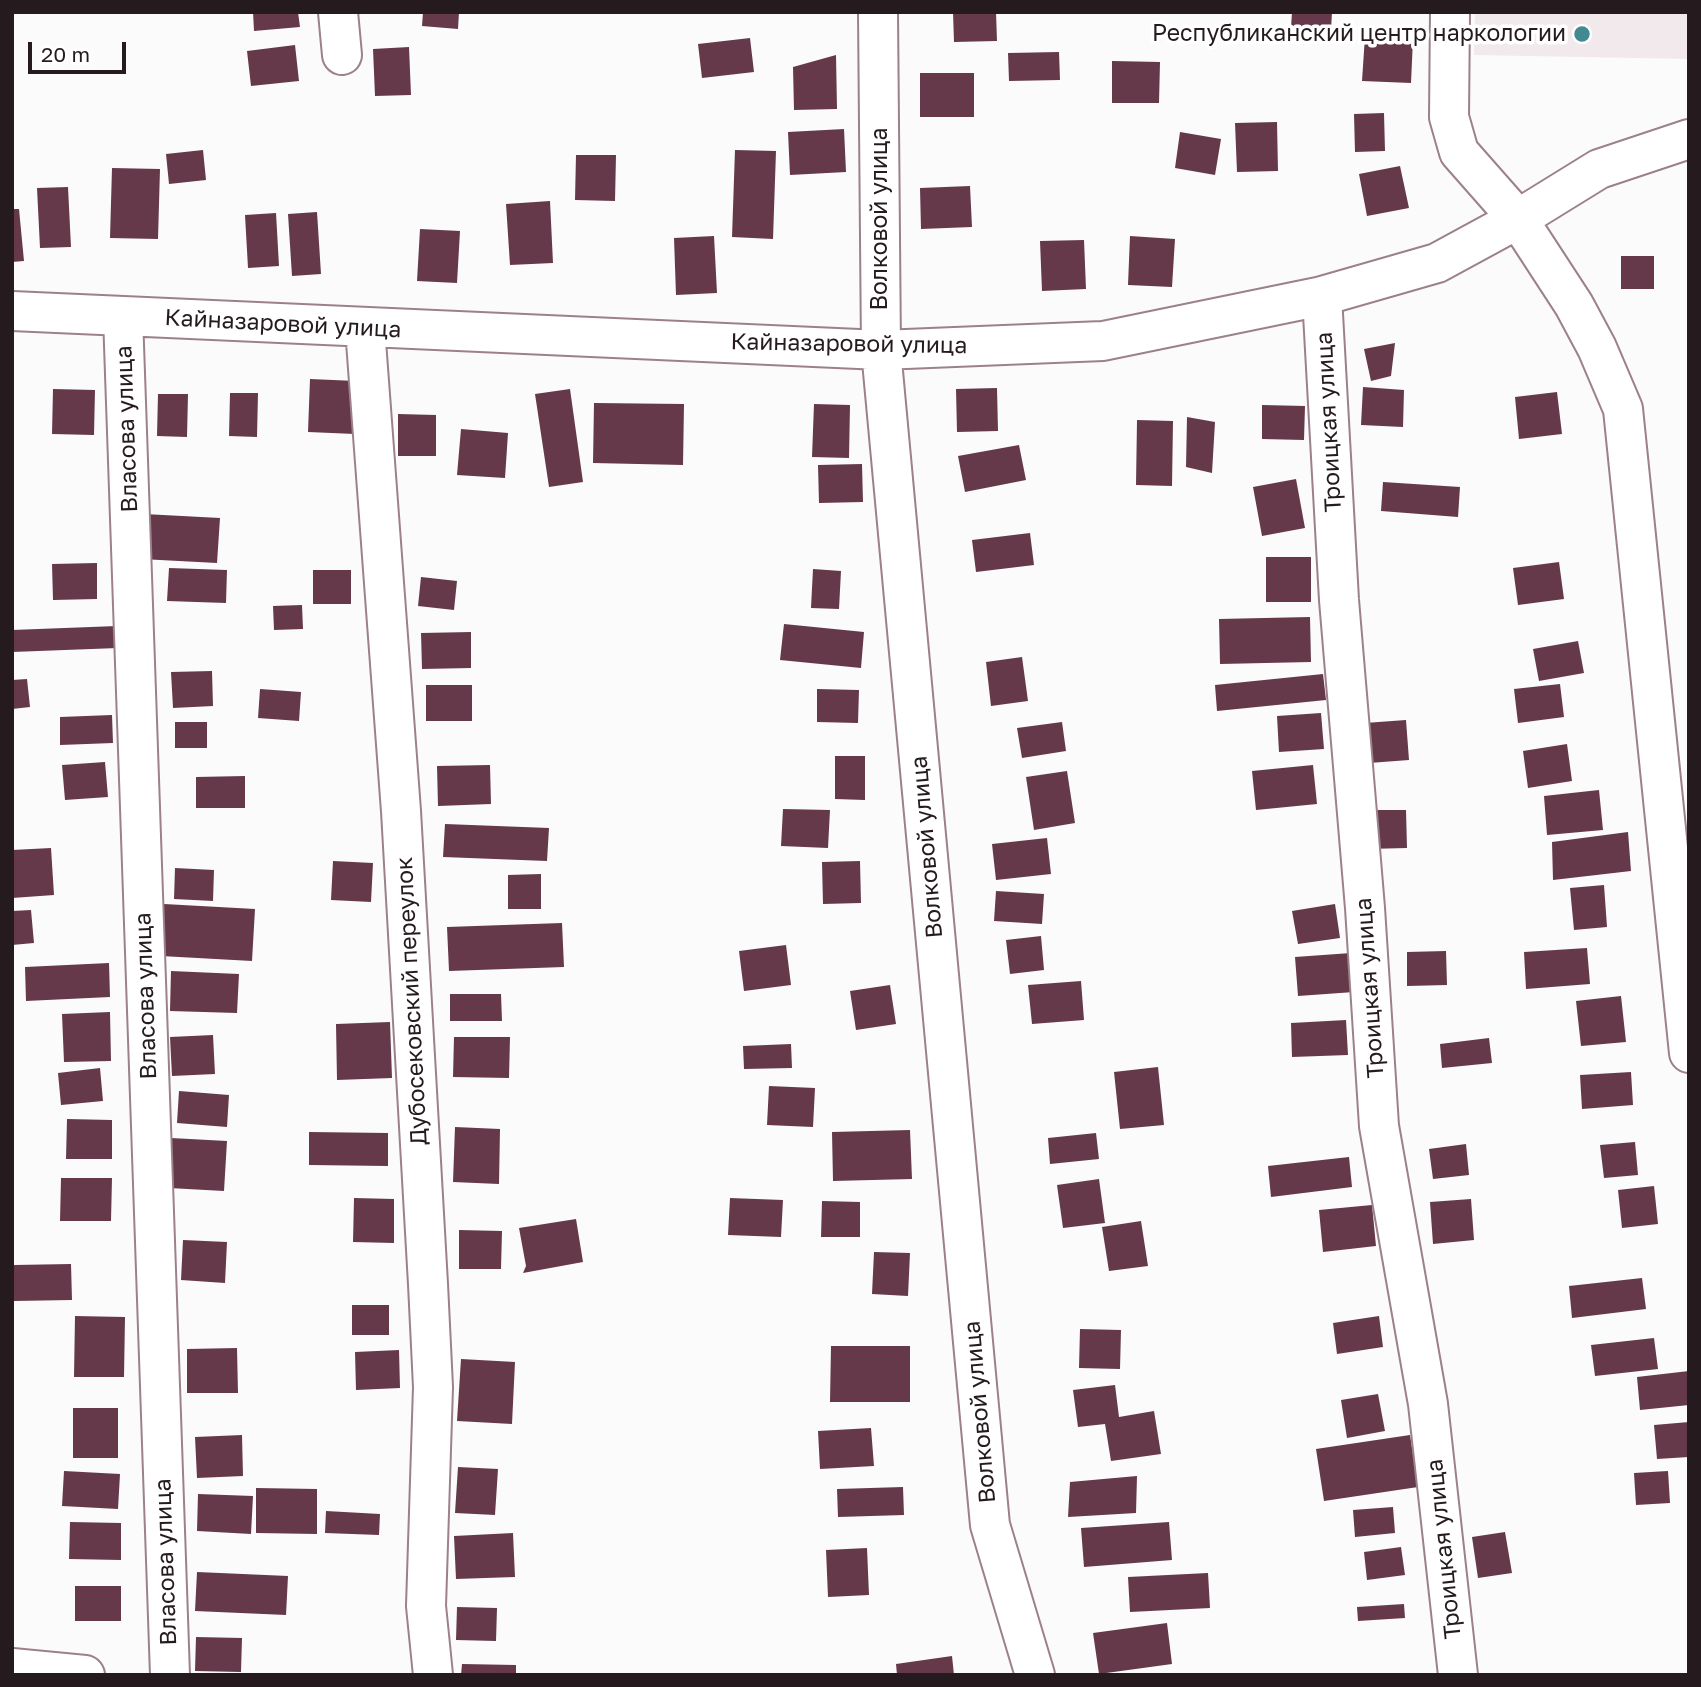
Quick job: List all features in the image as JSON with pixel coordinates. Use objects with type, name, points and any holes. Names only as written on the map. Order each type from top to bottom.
[{"type":"street","points":[[338,12],[342,55]]},
{"type":"street","name":"Волковой улица","points":[[878,12],[881,350],[990,1525],[1035,1675]]},
{"type":"street","points":[[1450,12],[1449,117],[1459,152],[1518,219],[1574,305],[1597,348],[1623,409],[1689,1053]]},
{"type":"street","name":"Кайназаровой улица","points":[[12,311],[881,350],[1103,341],[1322,296],[1437,263],[1518,219],[1599,169],[1689,139]]},
{"type":"street","name":"Троицкая улица","points":[[1322,296],[1339,600],[1365,908],[1379,1126],[1428,1404],[1458,1675]]},
{"type":"street","name":"Власова улица","points":[[123,316],[170,1675]]},
{"type":"street","name":"Дубосековский переулок","points":[[365,328],[401,811],[427,1270],[432,1387],[426,1606],[433,1675]]},
{"type":"street","points":[[12,1668],[85,1675]]},
{"type":"shaded area","name":"Республиканский центр наркологии","points":[[1475,12],[1689,12],[1689,59],[1474,55]]},
{"type":"building","points":[[253,12],[298,12],[300,27],[254,31]]},
{"type":"building","points":[[423,12],[459,12],[458,29],[422,26]]},
{"type":"building","points":[[953,12],[996,12],[997,41],[954,42]]},
{"type":"building","points":[[1292,12],[1332,12],[1331,30],[1291,28]]},
{"type":"building","points":[[1365,36],[1413,39],[1411,83],[1362,81]]},
{"type":"building","points":[[750,38],[754,72],[702,78],[698,44]]},
{"type":"building","points":[[295,45],[299,81],[251,86],[247,51]]},
{"type":"building","points":[[409,47],[411,95],[375,96],[373,49]]},
{"type":"building","points":[[1059,52],[1060,80],[1009,81],[1008,53]]},
{"type":"building","points":[[836,55],[837,109],[794,110],[793,67]]},
{"type":"building","points":[[1112,61],[1160,62],[1159,103],[1112,103]]},
{"type":"building","points":[[920,73],[974,73],[974,117],[920,117]]},
{"type":"building","points":[[1384,113],[1385,151],[1355,152],[1354,114]]},
{"type":"building","points":[[1277,122],[1278,171],[1237,172],[1235,123]]},
{"type":"building","points":[[844,129],[846,172],[790,175],[788,132]]},
{"type":"building","points":[[1180,132],[1221,139],[1215,175],[1175,168]]},
{"type":"building","points":[[203,150],[206,180],[169,184],[166,154]]},
{"type":"building","points":[[735,150],[776,151],[773,239],[732,237]]},
{"type":"building","points":[[576,155],[616,155],[615,201],[575,200]]},
{"type":"building","points":[[1400,166],[1409,208],[1367,216],[1359,174]]},
{"type":"building","points":[[112,168],[160,169],[158,239],[110,238]]},
{"type":"building","points":[[970,186],[972,227],[921,229],[920,188]]},
{"type":"building","points":[[68,187],[71,247],[40,248],[37,188]]},
{"type":"building","points":[[550,201],[553,263],[510,265],[506,204]]},
{"type":"building","points":[[12,209],[19,209],[24,261],[12,262]]},
{"type":"building","points":[[317,212],[321,274],[292,276],[288,214]]},
{"type":"building","points":[[276,213],[279,266],[248,268],[245,215]]},
{"type":"building","points":[[420,229],[460,231],[457,283],[417,281]]},
{"type":"building","points":[[714,236],[717,293],[676,295],[674,238]]},
{"type":"building","points":[[1130,236],[1175,239],[1172,287],[1128,285]]},
{"type":"building","points":[[1084,240],[1086,289],[1042,291],[1040,241]]},
{"type":"building","points":[[1621,256],[1654,256],[1654,289],[1621,289]]},
{"type":"building","points":[[1395,343],[1391,376],[1371,381],[1364,349]]},
{"type":"building","points":[[310,379],[356,381],[355,434],[308,432]]},
{"type":"building","points":[[1363,387],[1404,390],[1403,427],[1361,425]]},
{"type":"building","points":[[997,388],[998,431],[957,432],[956,389]]},
{"type":"building","points":[[53,389],[95,390],[94,435],[52,434]]},
{"type":"building","points":[[570,389],[583,482],[549,487],[535,394]]},
{"type":"building","points":[[1557,392],[1562,434],[1519,439],[1515,397]]},
{"type":"building","points":[[230,393],[258,393],[257,437],[229,436]]},
{"type":"building","points":[[158,394],[188,394],[187,437],[157,436]]},
{"type":"building","points":[[594,403],[684,404],[683,465],[593,463]]},
{"type":"building","points":[[814,404],[850,405],[849,458],[812,457]]},
{"type":"building","points":[[1262,405],[1305,406],[1304,440],[1262,439]]},
{"type":"building","points":[[398,414],[436,415],[436,456],[398,456]]},
{"type":"building","points":[[1187,417],[1215,422],[1212,473],[1186,467]]},
{"type":"building","points":[[1137,420],[1173,421],[1172,486],[1136,485]]},
{"type":"building","points":[[461,429],[508,433],[505,478],[457,475]]},
{"type":"building","points":[[1019,445],[1026,480],[965,492],[958,456]]},
{"type":"building","points":[[862,464],[863,502],[819,503],[818,465]]},
{"type":"building","points":[[1296,479],[1305,528],[1262,536],[1253,487]]},
{"type":"building","points":[[1383,482],[1460,487],[1458,517],[1381,511]]},
{"type":"building","points":[[144,514],[220,518],[217,563],[141,559]]},
{"type":"building","points":[[1030,533],[1034,565],[976,572],[972,540]]},
{"type":"building","points":[[1266,557],[1311,557],[1311,602],[1266,602]]},
{"type":"building","points":[[1559,562],[1564,599],[1518,605],[1513,568]]},
{"type":"building","points":[[97,563],[97,599],[53,600],[52,564]]},
{"type":"building","points":[[169,568],[227,570],[226,603],[167,601]]},
{"type":"building","points":[[813,569],[841,571],[839,609],[811,608]]},
{"type":"building","points":[[313,570],[351,570],[351,604],[313,604]]},
{"type":"building","points":[[421,577],[457,581],[454,610],[418,606]]},
{"type":"building","points":[[302,605],[303,629],[274,630],[273,606]]},
{"type":"building","points":[[1310,617],[1311,662],[1220,664],[1219,619]]},
{"type":"building","points":[[784,624],[864,632],[861,668],[780,660]]},
{"type":"building","points":[[117,626],[118,648],[12,652],[12,630]]},
{"type":"building","points":[[471,632],[471,668],[422,669],[421,633]]},
{"type":"building","points":[[1578,641],[1584,673],[1539,681],[1533,649]]},
{"type":"building","points":[[1022,657],[1028,701],[991,706],[986,662]]},
{"type":"building","points":[[212,671],[213,706],[173,708],[171,672]]},
{"type":"building","points":[[1323,674],[1326,700],[1217,711],[1215,685]]},
{"type":"building","points":[[27,679],[30,707],[12,709],[12,680]]},
{"type":"building","points":[[1560,684],[1564,717],[1518,723],[1514,689]]},
{"type":"building","points":[[426,685],[472,685],[472,721],[426,721]]},
{"type":"building","points":[[260,689],[301,692],[299,721],[258,718]]},
{"type":"building","points":[[817,689],[859,690],[858,723],[817,722]]},
{"type":"building","points":[[1321,713],[1324,749],[1279,752],[1277,716]]},
{"type":"building","points":[[112,715],[113,743],[60,745],[60,717]]},
{"type":"building","points":[[1406,720],[1409,760],[1369,763],[1365,723]]},
{"type":"building","points":[[175,722],[207,722],[207,748],[175,748]]},
{"type":"building","points":[[1062,722],[1066,751],[1022,758],[1017,728]]},
{"type":"building","points":[[1567,744],[1572,781],[1528,788],[1523,751]]},
{"type":"building","points":[[835,756],[865,756],[865,800],[835,799]]},
{"type":"building","points":[[105,762],[108,797],[65,800],[62,765]]},
{"type":"building","points":[[490,765],[491,804],[438,806],[437,766]]},
{"type":"building","points":[[1313,765],[1317,804],[1256,810],[1252,771]]},
{"type":"building","points":[[1067,771],[1075,823],[1034,830],[1026,777]]},
{"type":"building","points":[[245,776],[245,808],[196,808],[196,777]]},
{"type":"building","points":[[1599,790],[1603,830],[1547,835],[1544,796]]},
{"type":"building","points":[[783,809],[830,810],[828,848],[781,846]]},
{"type":"building","points":[[1366,810],[1406,810],[1407,848],[1367,849]]},
{"type":"building","points":[[445,824],[549,828],[547,861],[443,857]]},
{"type":"building","points":[[1628,832],[1631,871],[1553,880],[1552,842]]},
{"type":"building","points":[[1047,838],[1051,874],[996,880],[992,844]]},
{"type":"building","points":[[51,848],[54,895],[12,898],[12,850]]},
{"type":"building","points":[[333,861],[373,863],[371,902],[331,900]]},
{"type":"building","points":[[860,861],[861,903],[823,904],[822,862]]},
{"type":"building","points":[[175,868],[214,870],[213,901],[174,899]]},
{"type":"building","points":[[541,874],[541,909],[508,909],[508,875]]},
{"type":"building","points":[[1604,885],[1607,927],[1574,930],[1570,888]]},
{"type":"building","points":[[996,891],[1044,894],[1042,924],[994,921]]},
{"type":"building","points":[[164,904],[255,909],[252,961],[161,956]]},
{"type":"building","points":[[1335,904],[1340,938],[1298,944],[1292,911]]},
{"type":"building","points":[[31,910],[34,943],[12,945],[12,911]]},
{"type":"building","points":[[562,923],[564,967],[449,971],[447,927]]},
{"type":"building","points":[[1041,936],[1044,970],[1010,974],[1006,940]]},
{"type":"building","points":[[786,945],[791,985],[744,991],[739,951]]},
{"type":"building","points":[[1587,948],[1590,984],[1526,989],[1524,952]]},
{"type":"building","points":[[1446,951],[1447,985],[1407,986],[1407,952]]},
{"type":"building","points":[[1351,953],[1354,992],[1298,996],[1295,957]]},
{"type":"building","points":[[109,963],[110,997],[26,1001],[25,967]]},
{"type":"building","points":[[171,971],[239,974],[237,1013],[170,1011]]},
{"type":"building","points":[[1081,981],[1084,1020],[1032,1024],[1028,985]]},
{"type":"building","points":[[890,985],[896,1024],[856,1030],[850,991]]},
{"type":"building","points":[[450,994],[501,994],[502,1021],[450,1021]]},
{"type":"building","points":[[1621,996],[1626,1042],[1581,1046],[1576,1001]]},
{"type":"building","points":[[110,1012],[111,1061],[64,1062],[62,1014]]},
{"type":"building","points":[[1346,1020],[1348,1055],[1292,1057],[1291,1023]]},
{"type":"building","points":[[390,1022],[392,1078],[337,1080],[336,1024]]},
{"type":"building","points":[[213,1035],[215,1074],[172,1076],[170,1037]]},
{"type":"building","points":[[454,1037],[510,1037],[509,1078],[453,1077]]},
{"type":"building","points":[[1489,1038],[1492,1063],[1442,1068],[1440,1044]]},
{"type":"building","points":[[791,1044],[792,1068],[744,1069],[743,1046]]},
{"type":"building","points":[[1158,1067],[1164,1125],[1120,1129],[1114,1072]]},
{"type":"building","points":[[100,1068],[103,1101],[61,1105],[58,1073]]},
{"type":"building","points":[[1631,1072],[1633,1105],[1582,1109],[1580,1075]]},
{"type":"building","points":[[769,1086],[815,1088],[813,1127],[767,1125]]},
{"type":"building","points":[[179,1091],[229,1095],[227,1127],[177,1123]]},
{"type":"building","points":[[67,1119],[112,1120],[112,1159],[66,1159]]},
{"type":"building","points":[[455,1127],[500,1129],[499,1184],[453,1182]]},
{"type":"building","points":[[910,1130],[912,1179],[833,1181],[832,1132]]},
{"type":"building","points":[[309,1132],[388,1133],[388,1166],[309,1165]]},
{"type":"building","points":[[1096,1133],[1099,1159],[1050,1164],[1048,1138]]},
{"type":"building","points":[[171,1138],[227,1141],[224,1191],[169,1188]]},
{"type":"building","points":[[1635,1142],[1638,1175],[1604,1178],[1600,1145]]},
{"type":"building","points":[[1466,1144],[1469,1175],[1433,1179],[1429,1149]]},
{"type":"building","points":[[1349,1157],[1352,1187],[1271,1197],[1268,1166]]},
{"type":"building","points":[[61,1178],[112,1178],[111,1221],[60,1221]]},
{"type":"building","points":[[1099,1179],[1105,1223],[1063,1228],[1057,1185]]},
{"type":"building","points":[[1654,1186],[1658,1224],[1622,1228],[1618,1190]]},
{"type":"building","points":[[354,1198],[394,1199],[394,1243],[353,1242]]},
{"type":"building","points":[[730,1198],[783,1200],[781,1237],[728,1235]]},
{"type":"building","points":[[1471,1199],[1474,1240],[1433,1244],[1430,1202]]},
{"type":"building","points":[[822,1201],[860,1202],[860,1237],[821,1237]]},
{"type":"building","points":[[1372,1205],[1376,1246],[1323,1252],[1319,1210]]},
{"type":"building","points":[[576,1219],[583,1262],[523,1273],[526,1266],[519,1228]]},
{"type":"building","points":[[1141,1221],[1148,1266],[1109,1271],[1102,1227]]},
{"type":"building","points":[[459,1230],[502,1231],[501,1269],[459,1269]]},
{"type":"building","points":[[183,1240],[227,1242],[225,1283],[181,1280]]},
{"type":"building","points":[[874,1252],[910,1253],[908,1296],[872,1294]]},
{"type":"building","points":[[71,1264],[72,1300],[14,1301],[14,1265]]},
{"type":"building","points":[[1642,1278],[1646,1309],[1572,1318],[1569,1286]]},
{"type":"building","points":[[352,1305],[389,1305],[389,1335],[352,1335]]},
{"type":"building","points":[[75,1316],[125,1317],[124,1377],[74,1377]]},
{"type":"building","points":[[1379,1316],[1383,1347],[1337,1354],[1333,1323]]},
{"type":"building","points":[[1080,1329],[1121,1330],[1120,1369],[1079,1368]]},
{"type":"building","points":[[1654,1338],[1658,1369],[1595,1376],[1591,1345]]},
{"type":"building","points":[[831,1346],[910,1346],[910,1402],[830,1402]]},
{"type":"building","points":[[237,1348],[238,1393],[187,1393],[187,1349]]},
{"type":"building","points":[[399,1350],[400,1388],[356,1390],[355,1352]]},
{"type":"building","points":[[461,1359],[515,1362],[512,1424],[457,1421]]},
{"type":"building","points":[[1689,1371],[1689,1405],[1640,1410],[1637,1377]]},
{"type":"building","points":[[1115,1385],[1119,1417],[1154,1411],[1161,1454],[1111,1461],[1105,1424],[1078,1427],[1073,1390]]},
{"type":"building","points":[[1378,1394],[1385,1431],[1347,1438],[1341,1400]]},
{"type":"building","points":[[73,1408],[118,1408],[118,1458],[73,1458]]},
{"type":"building","points":[[1689,1422],[1689,1457],[1657,1459],[1654,1425]]},
{"type":"building","points":[[871,1428],[874,1466],[820,1469],[818,1431]]},
{"type":"building","points":[[242,1435],[243,1476],[197,1478],[195,1437]]},
{"type":"building","points":[[1410,1435],[1418,1487],[1324,1501],[1316,1449]]},
{"type":"building","points":[[458,1467],[498,1469],[495,1515],[455,1513]]},
{"type":"building","points":[[64,1471],[120,1474],[118,1509],[62,1506]]},
{"type":"building","points":[[1668,1471],[1670,1503],[1636,1505],[1634,1473]]},
{"type":"building","points":[[1137,1476],[1136,1513],[1068,1517],[1070,1482]]},
{"type":"building","points":[[903,1487],[904,1515],[838,1517],[837,1489]]},
{"type":"building","points":[[256,1488],[317,1489],[317,1534],[256,1533]]},
{"type":"building","points":[[198,1494],[253,1496],[251,1534],[197,1531]]},
{"type":"building","points":[[1393,1507],[1395,1533],[1355,1537],[1353,1510]]},
{"type":"building","points":[[326,1511],[380,1514],[379,1535],[325,1533]]},
{"type":"building","points":[[70,1522],[121,1523],[121,1560],[69,1559]]},
{"type":"building","points":[[1169,1522],[1172,1560],[1084,1567],[1081,1528]]},
{"type":"building","points":[[1505,1532],[1512,1573],[1478,1578],[1472,1537]]},
{"type":"building","points":[[513,1533],[515,1577],[456,1579],[454,1536]]},
{"type":"building","points":[[1401,1547],[1405,1575],[1367,1580],[1364,1552]]},
{"type":"building","points":[[867,1548],[869,1595],[828,1597],[826,1550]]},
{"type":"building","points":[[197,1572],[288,1576],[286,1615],[195,1611]]},
{"type":"building","points":[[1208,1573],[1210,1608],[1130,1612],[1128,1577]]},
{"type":"building","points":[[75,1586],[121,1586],[121,1621],[75,1621]]},
{"type":"building","points":[[1404,1604],[1405,1618],[1358,1621],[1357,1607]]},
{"type":"building","points":[[457,1607],[497,1608],[496,1641],[456,1640]]},
{"type":"building","points":[[1167,1623],[1172,1664],[1099,1674],[1093,1633]]},
{"type":"building","points":[[196,1637],[242,1638],[241,1672],[195,1671]]},
{"type":"building","points":[[952,1656],[954,1675],[897,1675],[896,1664]]},
{"type":"building","points":[[462,1664],[516,1665],[516,1675],[461,1675]]},
{"type":"place","name":"Республиканский центр наркологии","points":[[1582,34]]}]
